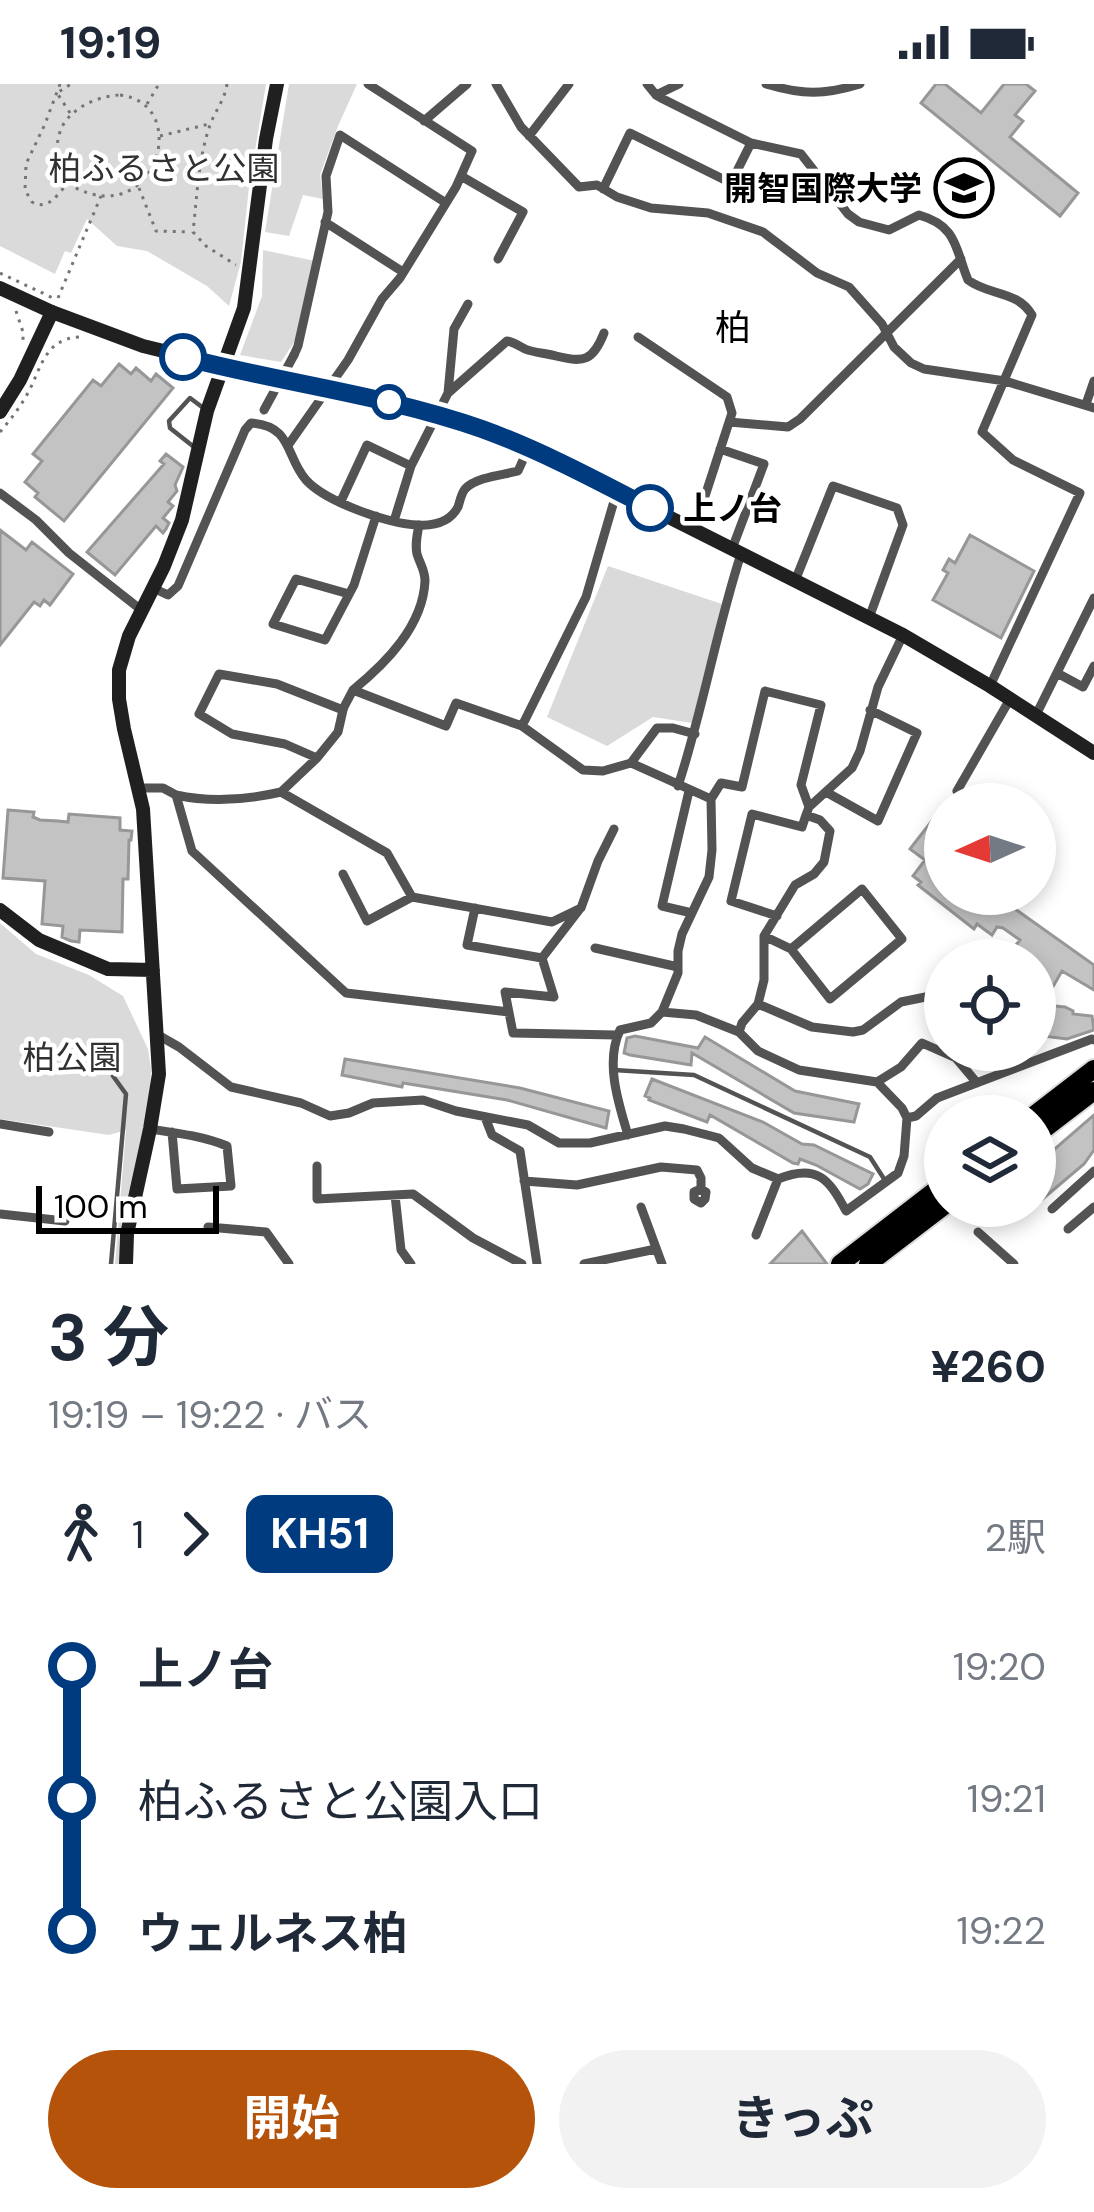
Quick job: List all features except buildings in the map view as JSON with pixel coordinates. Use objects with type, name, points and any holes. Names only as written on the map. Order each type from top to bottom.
[{"type":"highway","points":[[1056,1098],[1094,1069]]},
{"type":"highway","points":[[1056,1120],[1094,1091]]},
{"type":"highway","points":[[840,1264],[924,1200]]},
{"type":"highway","points":[[868,1264],[924,1221]]},
{"type":"street","points":[[126,1264],[127,1234],[159,1084],[140,788],[118,684],[123,652],[182,520],[207,411],[244,308],[266,139],[278,84]]},
{"type":"street","points":[[289,444],[404,272],[472,151],[368,84]]},
{"type":"street","points":[[424,121],[467,84]]},
{"type":"street","points":[[496,84],[529,136],[579,187],[597,185],[651,208],[708,213],[763,232],[817,273],[849,287],[894,347],[923,369],[1005,381],[1090,406],[1094,381]]},
{"type":"street","points":[[529,136],[569,84]]},
{"type":"street","points":[[647,84],[656,95],[751,143],[800,154],[859,222],[890,230],[910,218],[926,216],[953,238],[968,280],[980,289],[1001,292],[1025,304],[1032,315],[982,431],[1013,460],[1080,493],[990,686]]},
{"type":"street","points":[[656,95],[679,84]]},
{"type":"street","points":[[766,84],[816,94],[860,84]]},
{"type":"street","points":[[603,188],[630,133],[731,183],[751,143]]},
{"type":"street","points":[[153,588],[168,595],[178,586],[245,430],[264,410],[298,346],[328,212],[326,176],[340,135],[446,203]]},
{"type":"street","points":[[461,176],[523,212],[498,259]]},
{"type":"street","points":[[326,221],[404,272]]},
{"type":"street","points":[[729,422],[788,427],[800,419],[962,259]]},
{"type":"street","points":[[0,288],[143,346],[427,412],[529,448],[904,635],[1094,753]]},
{"type":"street","points":[[394,521],[411,466],[448,393],[454,328],[468,304]]},
{"type":"street","points":[[0,412],[52,312]]},
{"type":"street","points":[[448,393],[507,341],[572,361],[584,360],[604,333]]},
{"type":"street","points":[[638,337],[727,397],[732,413],[694,530]]},
{"type":"street","points":[[251,423],[273,428],[289,444],[314,487],[376,517],[419,525],[447,521],[465,490],[518,471],[529,448]]},
{"type":"street","points":[[341,501],[367,445],[411,466]]},
{"type":"street","points":[[692,913],[662,906],[736,552],[764,464],[719,448]]},
{"type":"street","points":[[795,581],[833,486],[897,508],[903,525],[868,618]]},
{"type":"street","points":[[522,726],[586,597],[617,491]]},
{"type":"street","points":[[0,493],[140,609]]},
{"type":"street","points":[[349,594],[296,579],[273,624],[326,640],[349,594],[376,517]]},
{"type":"street","points":[[140,788],[164,788],[203,800],[281,792],[338,732],[353,690],[381,668],[422,608],[426,575],[415,549],[419,525]]},
{"type":"street","points":[[1036,716],[1094,598]]},
{"type":"street","points":[[777,916],[730,902],[752,814],[802,827],[807,811],[852,768],[878,688],[904,635]]},
{"type":"street","points":[[1057,673],[1084,687],[1094,666]]},
{"type":"street","points":[[317,758],[285,744],[232,734],[199,713],[219,674],[277,684],[344,710]]},
{"type":"street","points":[[353,690],[446,726],[456,703],[522,726],[584,770],[603,772],[631,763],[657,728],[695,734]]},
{"type":"street","points":[[628,1135],[616,1095],[616,1035],[651,1023],[674,990],[682,934],[709,877],[711,799],[721,783],[742,787],[765,691],[821,705],[801,784],[807,811],[830,831],[829,846],[824,862],[795,885],[764,936],[764,980],[758,1004],[739,1032]]},
{"type":"street","points":[[962,783],[1010,699]]},
{"type":"street","points":[[826,792],[878,821],[916,733],[870,710]]},
{"type":"street","points":[[631,763],[711,799]]},
{"type":"street","points":[[281,792],[387,854],[412,897]]},
{"type":"street","points":[[176,794],[192,851],[346,993],[508,1012]]},
{"type":"street","points":[[542,958],[581,908],[614,829]]},
{"type":"street","points":[[343,874],[367,921],[412,897],[552,922],[581,908]]},
{"type":"street","points":[[764,936],[791,949],[830,999],[902,939],[862,889],[791,949]]},
{"type":"street","points":[[476,908],[467,945],[542,958]]},
{"type":"street","points":[[0,910],[39,940],[108,969],[154,970]]},
{"type":"street","points":[[596,949],[678,968]]},
{"type":"street","points":[[542,958],[554,997],[505,992],[513,1033],[616,1035]]},
{"type":"street","points":[[758,1004],[812,1027],[853,1032],[863,1030],[901,1002],[924,997]]},
{"type":"street","points":[[158,1035],[231,1087],[301,1103],[330,1115],[373,1103],[423,1100],[528,1125],[559,1143],[590,1143],[665,1126],[719,1138],[752,1168],[778,1179],[808,1173],[832,1183],[846,1210],[898,1173],[907,1118],[877,1082],[799,1070],[758,1051],[739,1032],[696,1015],[662,1012]]},
{"type":"street","points":[[907,1118],[938,1098],[1094,1040]]},
{"type":"street","points":[[877,1082],[901,1067],[924,1043]]},
{"type":"street","points":[[969,1071],[977,1083]]},
{"type":"street","points":[[485,1117],[492,1135],[520,1151],[537,1264]]},
{"type":"street","points":[[0,1124],[49,1132]]},
{"type":"street","points":[[150,1129],[172,1132],[204,1137],[227,1146],[231,1186],[177,1189],[172,1132]]},
{"type":"street","points":[[317,1166],[317,1199],[413,1194],[473,1238],[522,1264]]},
{"type":"street","points":[[524,1181],[577,1185],[661,1167],[697,1170],[701,1189]]},
{"type":"street","points":[[1056,1205],[1094,1171]]},
{"type":"street","points":[[757,1235],[778,1179]]},
{"type":"street","points":[[395,1195],[401,1250],[411,1264]]},
{"type":"street","points":[[641,1207],[662,1264]]},
{"type":"street","points":[[1068,1229],[1094,1207]]},
{"type":"street","points":[[0,1214],[65,1221]]},
{"type":"street","points":[[208,1227],[266,1232],[289,1264]]},
{"type":"street","points":[[978,1232],[1014,1264]]},
{"type":"street","points":[[584,1264],[656,1250]]},
{"type":"lane","points":[[198,451],[170,428],[169,421],[190,398],[207,411]]},
{"type":"lane","points":[[614,1070],[694,1075],[870,1157],[886,1182]]},
{"type":"lane","points":[[111,1264],[126,1094],[113,1076]]},
{"type":"path","points":[[60,84],[26,164],[25,190],[32,202],[44,205],[68,183]]},
{"type":"path","points":[[57,93],[71,84]]},
{"type":"path","points":[[146,106],[159,84]]},
{"type":"path","points":[[193,232],[200,167],[210,124],[227,84]]},
{"type":"path","points":[[57,93],[70,115]]},
{"type":"path","points":[[108,95],[132,96],[146,106],[156,124],[158,157],[139,186],[102,195],[68,183],[60,169],[57,146],[70,115],[108,95]]},
{"type":"path","points":[[158,136],[210,124]]},
{"type":"path","points":[[139,186],[156,231],[193,232],[250,274]]},
{"type":"path","points":[[0,273],[57,300],[102,195]]},
{"type":"path","points":[[15,309],[23,332],[22,347]]},
{"type":"path","points":[[0,431],[16,412],[47,352],[65,338],[84,337]]},
{"type":"green space","name":"柏ふるさと公園","points":[[0,84],[266,84],[241,262],[229,306],[207,286],[147,251],[117,246],[87,219],[55,274],[0,246]]},
{"type":"green space","points":[[289,84],[357,84],[320,175],[323,199],[303,195],[289,236],[265,232]]},
{"type":"green space","points":[[263,250],[315,261],[295,341],[281,362],[240,355],[262,296]]},
{"type":"green space","points":[[608,566],[722,604],[692,723],[653,717],[607,746],[547,717]]},
{"type":"green space","name":"柏公園","points":[[0,923],[36,954],[89,975],[123,996],[148,1049],[150,1097],[119,1236],[119,1264],[115,1264],[126,1130],[109,1135],[0,1119]]},
{"type":"bus line","name":"KH51","points":[[183,357],[404,406],[482,429],[650,508]]},
{"type":"place","name":"開智国際大学","points":[[964,188]]},
{"type":"place","name":"上ノ台","points":[[650,508]]},
{"type":"district","name":"柏","points":[[733,327]]}]
